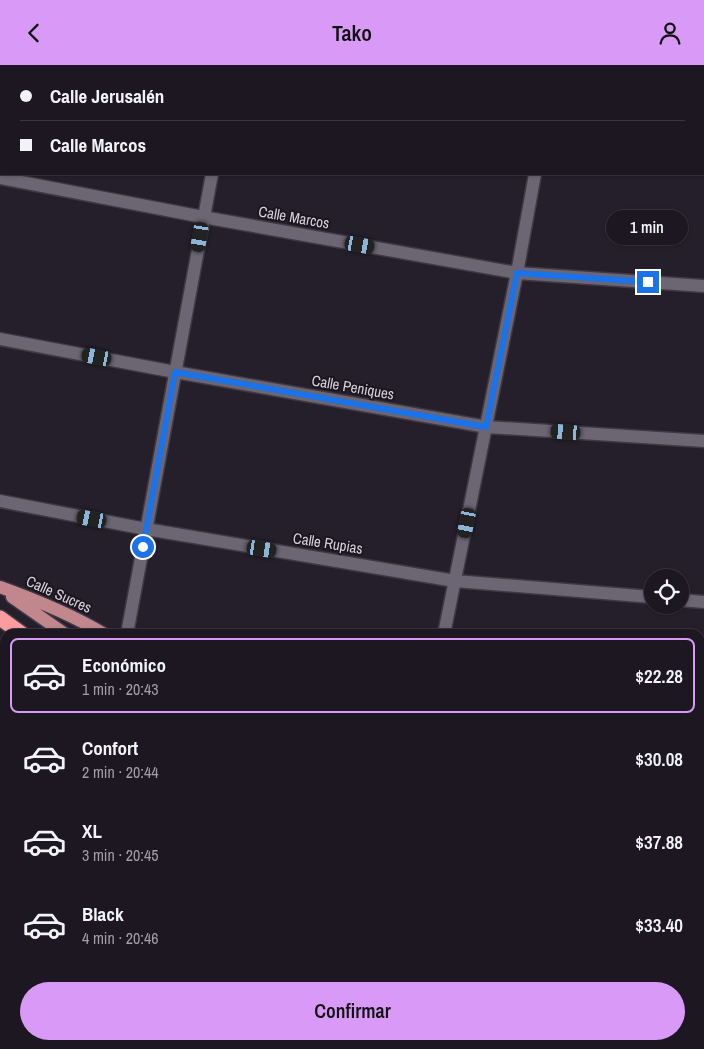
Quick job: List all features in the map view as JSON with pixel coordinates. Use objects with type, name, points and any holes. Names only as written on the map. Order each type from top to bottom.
[{"type":"highway","points":[[0,618],[15,629]]},
{"type":"main road","points":[[0,588],[59,629]]},
{"type":"main road","name":"Calle Sucres","points":[[0,588],[64,612],[95,629]]},
{"type":"street","points":[[128,629],[212,175]]},
{"type":"street","points":[[445,629],[517,273],[534,175]]},
{"type":"street","name":"Calle Marcos","points":[[0,178],[203,217],[517,273],[704,286]]},
{"type":"street","name":"Calle Peniques","points":[[0,339],[486,427],[704,441]]},
{"type":"street","name":"Calle Rupias","points":[[0,501],[146,529],[455,581],[644,596]]},
{"type":"street","points":[[689,601],[704,602]]},
{"type":"route","points":[[143,547],[175,372],[486,427],[517,273],[648,282]]}]
